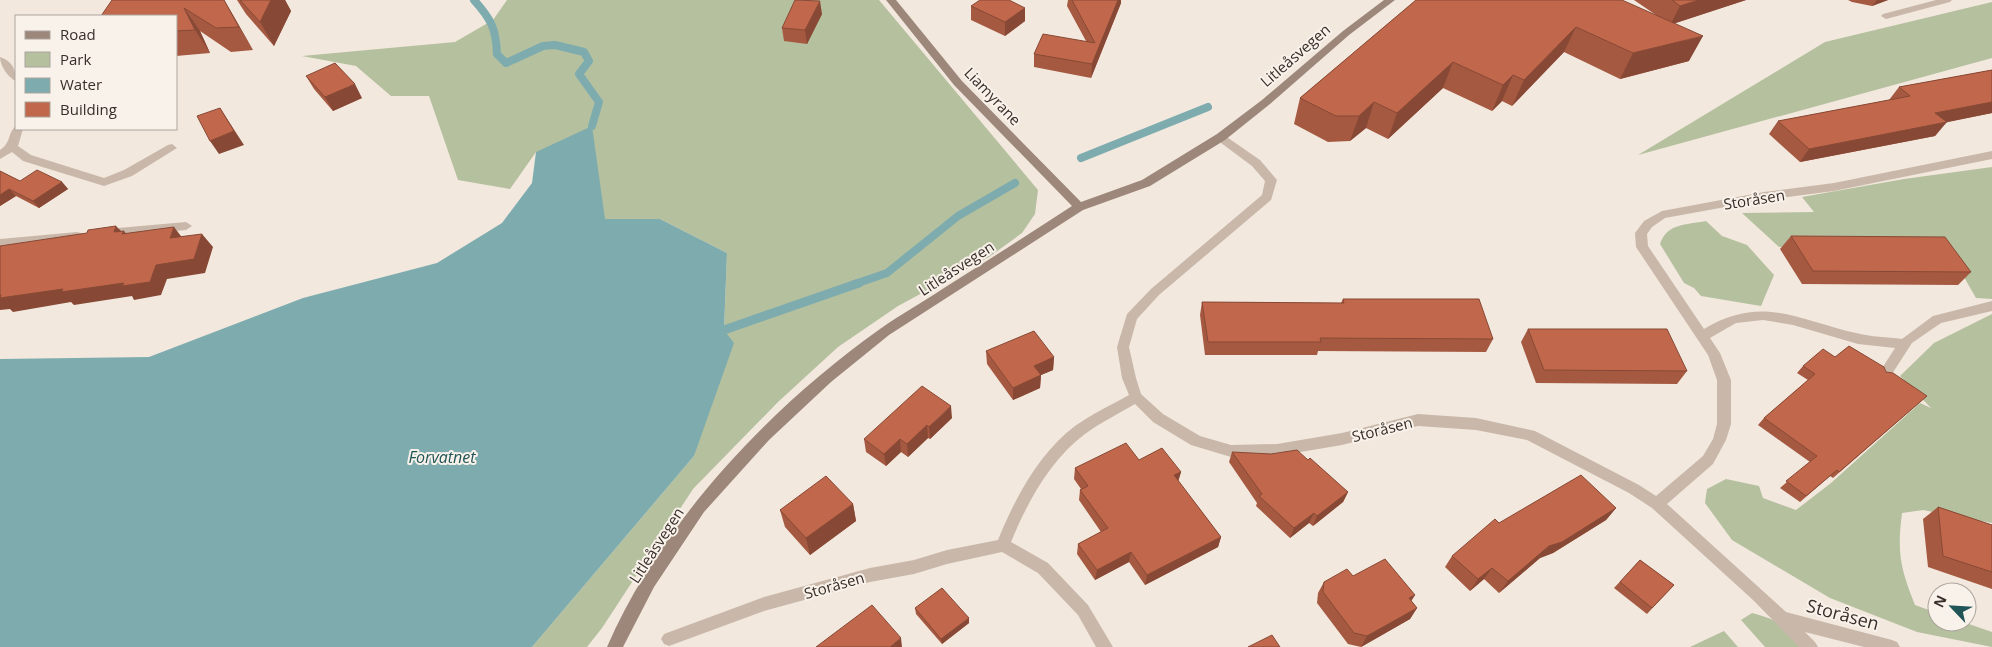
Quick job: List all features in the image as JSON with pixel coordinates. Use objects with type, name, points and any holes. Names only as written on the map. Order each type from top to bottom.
[{"type":"street","name":"Liamyrane","points":[[891,0],[958,83],[1079,207]]},
{"type":"street","name":"Litleåsvegen","points":[[616,647],[650,582],[700,508],[764,436],[826,378],[885,332],[1079,207],[1146,183],[1221,138],[1346,33],[1390,0]]},
{"type":"street","points":[[1886,16],[1947,0]]},
{"type":"street","points":[[0,60],[7,65],[15,77]]},
{"type":"street","points":[[0,155],[12,147],[18,130]]},
{"type":"street","name":"Storåsen","points":[[1221,138],[1256,163],[1271,180],[1267,197],[1154,292],[1131,317],[1123,347],[1129,378],[1136,397],[1158,418],[1196,442],[1231,450],[1277,450],[1342,439],[1418,420],[1476,424],[1530,435],[1634,488],[1656,504],[1784,619],[1810,647]]},
{"type":"street","points":[[12,147],[27,158],[104,182],[128,173],[172,148]]},
{"type":"street","name":"Storåsen","points":[[1656,504],[1708,460],[1719,440],[1724,424],[1724,380],[1714,353],[1642,247],[1641,233],[1648,224],[1662,215],[1764,196],[1834,187],[1992,154]]},
{"type":"street","points":[[0,243],[186,226]]},
{"type":"street","points":[[1885,373],[1905,344],[1938,319],[1992,306]]},
{"type":"street","points":[[1703,336],[1735,319],[1763,316],[1797,322],[1854,338],[1905,344]]},
{"type":"street","points":[[1105,647],[1083,610],[1042,568],[1003,545],[1015,513],[1042,471],[1074,435],[1136,397]]},
{"type":"street","name":"Storåsen","points":[[669,639],[764,604],[870,574],[914,567],[947,557],[1003,545]]},
{"type":"street","name":"Storåsen","points":[[1784,619],[1892,647]]},
{"type":"green space","points":[[507,0],[879,0],[1038,190],[1035,214],[1022,233],[989,257],[898,306],[838,347],[778,402],[693,489],[602,628],[587,647],[532,647],[694,456],[724,330],[727,253],[660,219],[605,219],[536,152],[510,189],[458,180],[429,96],[391,96],[356,66],[302,56],[455,42],[493,20]]},
{"type":"green space","points":[[1992,2],[1992,58],[1638,155],[1825,42]]},
{"type":"green space","points":[[1992,167],[1992,299],[1976,298],[1952,256],[1850,241],[1779,247],[1742,213],[1814,212],[1802,197],[1904,179]]},
{"type":"green space","points":[[1706,221],[1722,236],[1747,245],[1774,275],[1761,306],[1701,296],[1694,288],[1684,283],[1660,244],[1667,232],[1678,226]]},
{"type":"green space","points":[[1992,314],[1992,523],[1923,510],[1902,513],[1901,560],[1915,605],[1927,609],[1927,632],[1977,632],[1977,627],[1992,632],[1992,647],[1917,632],[1830,598],[1732,540],[1705,503],[1707,489],[1726,479],[1759,486],[1763,498],[1796,510],[1831,483],[1920,403],[1931,408],[1900,376],[1934,343]]},
{"type":"green space","points":[[1752,613],[1769,618],[1782,625],[1805,647],[1765,647],[1741,620]]},
{"type":"green space","points":[[1724,631],[1738,647],[1690,647]]},
{"type":"water","name":"Forvatnet","points":[[592,126],[605,219],[660,219],[727,253],[724,330],[734,343],[694,456],[532,647],[0,647],[0,359],[149,357],[303,298],[437,263],[502,223],[532,183],[536,152]]},
{"type":"building","points":[[112,0],[224,0],[239,27],[216,28],[184,8],[195,30],[178,31],[178,15],[102,15]]},
{"type":"building","points":[[240,0],[271,0],[260,22]]},
{"type":"building","points":[[795,0],[820,1],[805,30],[782,28]]},
{"type":"building","points":[[980,0],[1009,0],[1025,8],[1005,22],[971,6]]},
{"type":"building","points":[[1072,0],[1118,0],[1092,64],[1034,54],[1043,34],[1095,43]]},
{"type":"building","points":[[1416,0],[1622,0],[1703,36],[1633,53],[1576,27],[1524,80],[1513,75],[1503,85],[1453,62],[1397,113],[1374,102],[1359,116],[1336,116],[1300,98]]},
{"type":"building","points":[[1672,0],[1699,0],[1680,6]]},
{"type":"building","points":[[335,63],[355,84],[325,97],[306,76]]},
{"type":"building","points":[[1992,70],[1992,102],[1935,113],[1947,122],[1809,149],[1778,121],[1910,96],[1899,87]]},
{"type":"building","points":[[220,108],[234,131],[210,141],[197,116]]},
{"type":"building","points":[[37,170],[62,182],[33,201],[9,189],[0,195],[0,171],[20,181]]},
{"type":"building","points":[[116,226],[114,232],[124,231],[122,234],[174,227],[170,238],[202,234],[194,259],[156,265],[150,282],[122,286],[124,283],[61,292],[63,289],[0,298],[0,246],[87,233],[88,230]]},
{"type":"building","points":[[1791,236],[1945,237],[1971,272],[1813,271]]},
{"type":"building","points":[[1343,299],[1479,299],[1493,339],[1320,338],[1321,342],[1208,342],[1202,302],[1344,303]]},
{"type":"building","points":[[1528,329],[1667,329],[1687,371],[1544,370]]},
{"type":"building","points":[[1034,331],[1054,357],[1034,366],[1041,375],[1013,388],[986,351]]},
{"type":"building","points":[[1849,346],[1884,367],[1886,372],[1893,373],[1927,396],[1839,472],[1837,470],[1806,496],[1786,481],[1817,456],[1764,418],[1815,374],[1803,366],[1823,349],[1835,357]]},
{"type":"building","points":[[922,386],[951,406],[929,427],[927,425],[907,444],[900,439],[884,454],[864,439]]},
{"type":"building","points":[[1126,443],[1139,460],[1162,448],[1181,472],[1174,475],[1221,537],[1147,575],[1131,552],[1097,570],[1078,544],[1108,528],[1080,490],[1088,486],[1075,468]]},
{"type":"building","points":[[1297,450],[1308,460],[1310,458],[1348,492],[1317,516],[1314,513],[1294,528],[1259,496],[1262,494],[1232,452],[1271,454]]},
{"type":"building","points":[[1581,475],[1616,508],[1562,542],[1549,546],[1508,581],[1492,568],[1478,579],[1452,556],[1495,519],[1499,523]]},
{"type":"building","points":[[826,476],[853,504],[806,538],[780,510]]},
{"type":"building","points":[[1938,507],[1992,525],[1992,572],[1943,556]]},
{"type":"building","points":[[1385,559],[1415,595],[1409,598],[1417,608],[1367,636],[1354,633],[1323,592],[1324,582],[1347,569],[1353,576]]},
{"type":"building","points":[[1640,560],[1674,585],[1652,608],[1620,582]]},
{"type":"building","points":[[942,588],[969,618],[941,639],[915,608]]},
{"type":"building","points":[[872,605],[901,638],[890,647],[816,647]]},
{"type":"building","points":[[1272,635],[1280,647],[1248,647]]},
{"type":"waterway","points":[[474,0],[492,24],[497,54],[506,63],[543,46],[555,45],[584,52],[589,61],[579,74],[599,102],[592,126]]},
{"type":"waterway","points":[[1081,158],[1208,107]]},
{"type":"waterway","points":[[855,284],[887,273],[958,216],[1015,183]]},
{"type":"waterway","points":[[724,330],[859,283]]}]
